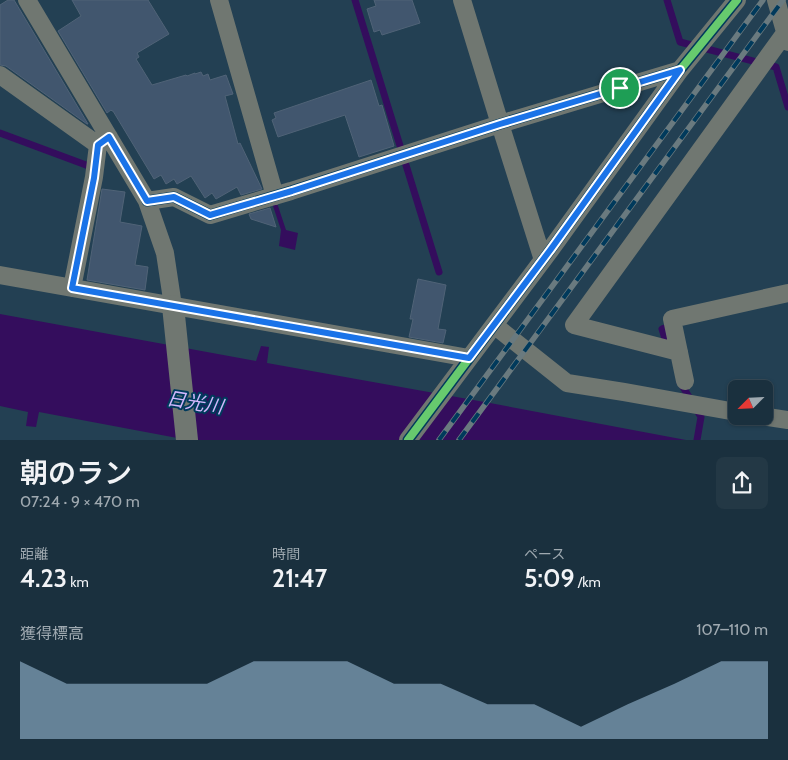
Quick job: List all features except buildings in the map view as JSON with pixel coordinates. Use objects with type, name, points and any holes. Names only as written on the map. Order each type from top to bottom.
[{"type":"street","points":[[27,0],[104,141],[147,201],[165,253],[173,306],[187,440]]},
{"type":"street","points":[[220,0],[275,196]]},
{"type":"street","points":[[462,0],[543,260]]},
{"type":"street","points":[[408,440],[543,260],[680,70],[737,0]]},
{"type":"street","points":[[679,352],[574,325],[787,35],[776,0]]},
{"type":"street","points":[[147,201],[174,197],[210,215],[680,70]]},
{"type":"street","points":[[0,75],[104,141]]},
{"type":"street","points":[[72,288],[94,178],[104,141]]},
{"type":"street","points":[[0,275],[469,358]]},
{"type":"street","points":[[685,381],[672,319],[788,293]]},
{"type":"street","points":[[494,325],[567,383],[728,411]]},
{"type":"street","points":[[773,418],[788,420]]},
{"type":"water","points":[[271,200],[276,200],[286,230],[298,233],[295,250],[279,246],[281,230]]},
{"type":"water","name":"日光川","points":[[0,314],[256,361],[261,346],[269,347],[267,363],[686,440],[188,440],[39,412],[36,427],[26,426],[28,412],[0,406]]},
{"type":"waterway","points":[[355,0],[439,272]]},
{"type":"waterway","points":[[667,0],[680,42],[776,67],[788,107]]},
{"type":"waterway","points":[[0,133],[86,165]]},
{"type":"waterway","points":[[668,348],[662,329],[673,326]]},
{"type":"waterway","points":[[680,382],[701,417],[697,440]]},
{"type":"railway","points":[[439,440],[763,0]]},
{"type":"railway","points":[[459,440],[783,0]]},
{"type":"cycle path","points":[[408,440],[551,249],[680,70],[737,0]]},
{"type":"cycle path","points":[[147,201],[174,197],[210,215],[680,70]]},
{"type":"route","points":[[680,70],[551,249],[469,358],[72,288],[94,178],[98,145],[109,137],[147,201],[174,197],[210,215],[620,88],[680,70]]}]
